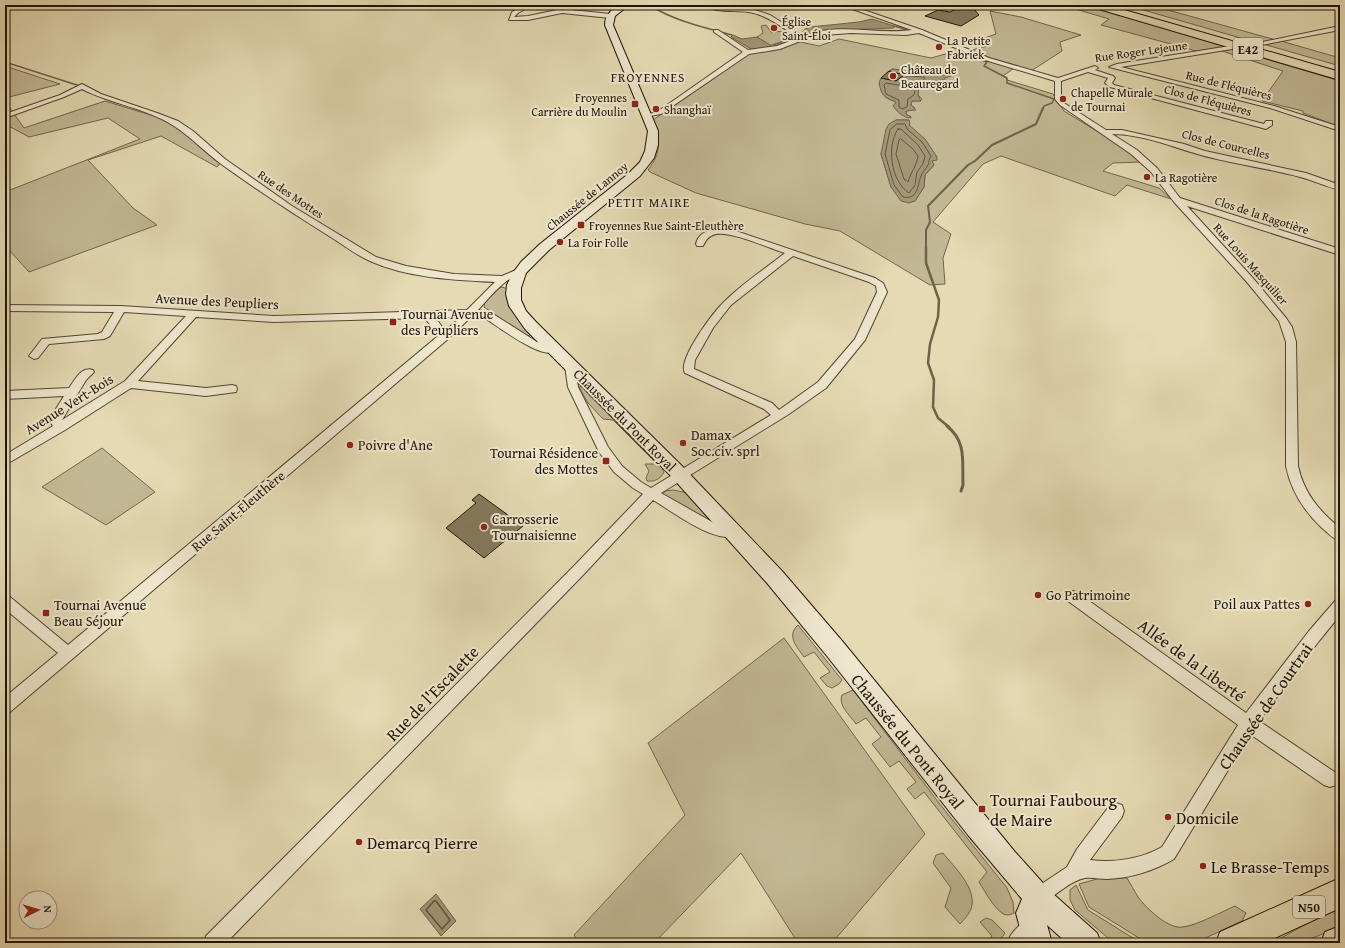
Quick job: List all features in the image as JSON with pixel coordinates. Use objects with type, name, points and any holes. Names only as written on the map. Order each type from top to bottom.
[{"type":"highway","name":"E42","points":[[1096,5],[1338,75]]},
{"type":"highway","name":"E42","points":[[1113,5],[1338,75]]},
{"type":"main road","points":[[610,16],[624,5]]},
{"type":"main road","name":"Chaussée de Lannoy","points":[[521,271],[536,255],[631,178],[643,166],[650,155],[654,144],[653,131],[609,25],[610,16]]},
{"type":"main road","name":"Chaussée du Pont Royal","points":[[521,271],[517,278],[513,293],[517,308],[524,319],[735,532],[808,617],[945,788],[1037,897],[1087,943]]},
{"type":"main road","name":"N50","points":[[1231,943],[1340,893]]},
{"type":"main road","points":[[1029,938],[1030,913],[1037,897]]},
{"type":"main road","points":[[1336,943],[1340,941]]},
{"type":"street","points":[[529,5],[515,11],[511,19],[528,18],[562,11],[610,16]]},
{"type":"street","points":[[706,5],[738,12],[751,11],[770,5]]},
{"type":"street","points":[[844,5],[987,59],[1058,80]]},
{"type":"street","points":[[751,11],[768,16],[800,37]]},
{"type":"street","points":[[1261,43],[1340,28]]},
{"type":"street","points":[[716,31],[747,52]]},
{"type":"street","points":[[647,116],[659,113],[747,52],[778,48],[800,37],[839,31],[916,32]]},
{"type":"street","name":"Rue Roger Lejeune","points":[[1058,80],[1087,70],[1230,48]]},
{"type":"street","name":"Rue de Fléquières","points":[[1112,67],[1279,109],[1340,129]]},
{"type":"street","name":"Clos de Fléquières","points":[[1087,70],[1111,77],[1112,78],[1108,84],[1112,86],[1266,127]]},
{"type":"street","name":"Rue Louis Masquilier","points":[[1058,80],[1058,99],[1062,104],[1134,152],[1148,164],[1177,200],[1266,297],[1287,327],[1291,342],[1292,466],[1295,482],[1310,508],[1340,536]]},
{"type":"street","name":"Rue des Mottes","points":[[5,116],[62,96],[82,86],[99,95],[155,114],[175,123],[190,133],[222,161],[289,208],[373,259],[387,265],[447,277],[503,280]]},
{"type":"street","name":"Clos de Courcelles","points":[[1104,132],[1122,132],[1184,146],[1203,153],[1303,175],[1340,188]]},
{"type":"street","name":"Clos de la Ragotière","points":[[1177,200],[1340,252]]},
{"type":"street","points":[[700,244],[701,239],[706,234],[720,231],[730,232],[791,253]]},
{"type":"street","points":[[778,415],[768,406],[689,371],[690,360],[710,327],[728,303],[791,253]]},
{"type":"street","name":"Chaussée du Pont Royal","points":[[680,475],[778,415],[822,385],[860,340],[882,292],[880,285],[872,280],[791,253]]},
{"type":"street","points":[[469,314],[503,280],[511,274],[521,271]]},
{"type":"street","name":"Avenue des Peupliers","points":[[5,308],[121,309],[274,319],[480,313],[488,315],[529,343],[546,350],[554,349]]},
{"type":"street","points":[[34,356],[46,341],[100,337],[106,334],[121,309]]},
{"type":"street","name":"Avenue Vert-Bois","points":[[5,461],[129,384],[194,313]]},
{"type":"street","name":"Rue Saint-Eleuthère","points":[[5,707],[444,338],[469,314]]},
{"type":"street","points":[[428,315],[444,338]]},
{"type":"street","name":"Chaussée du Pont Royal","points":[[570,366],[573,387],[603,449],[618,469],[637,485],[702,524],[720,532],[735,532]]},
{"type":"street","points":[[61,427],[55,420],[82,377],[89,372]]},
{"type":"street","name":"Avenue Vert-Bois","points":[[129,384],[206,392],[232,389]]},
{"type":"street","points":[[5,395],[72,392]]},
{"type":"street","name":"Rue de l'Escalette","points":[[213,943],[579,570],[651,494],[680,475]]},
{"type":"street","name":"Allée de la Liberté","points":[[1073,597],[1248,723],[1330,779]]},
{"type":"street","points":[[5,602],[69,654]]},
{"type":"street","name":"Chaussée de Courtrai","points":[[1037,897],[1074,872],[1086,869],[1101,870],[1145,864],[1157,860],[1168,853],[1248,723],[1340,605]]},
{"type":"street","points":[[1074,872],[1083,855],[1116,811]]},
{"type":"shaded area","points":[[1062,5],[1087,5],[1226,47],[1200,52],[1101,25],[1109,19]]},
{"type":"shaded area","points":[[1126,5],[1150,5],[1276,40],[1258,43]]},
{"type":"shaded area","points":[[990,11],[1021,17],[1081,35],[1060,42],[1062,51],[1031,71],[995,60],[972,50],[987,46],[976,41],[996,34]]},
{"type":"shaded area","points":[[766,25],[771,32],[789,31],[798,36],[769,46],[757,37],[763,33],[761,26]]},
{"type":"shaded area","points":[[839,39],[931,58],[963,49],[1013,69],[1003,76],[1007,78],[1007,80],[1053,94],[1064,111],[1128,150],[1142,162],[1113,163],[1103,171],[1159,188],[1171,199],[1127,185],[1115,196],[1001,156],[983,164],[933,222],[951,234],[943,258],[945,284],[930,285],[840,231],[805,224],[696,193],[648,170],[653,164],[658,152],[658,140],[653,120],[716,77],[749,52],[775,49],[796,41],[819,46]],"holes":[[[892,69],[950,76],[933,81],[919,88],[918,95],[922,99],[919,101],[912,101],[911,105],[915,108],[906,111],[906,114],[911,117],[900,113],[896,102],[884,96],[882,91],[879,83],[896,81],[904,75]],[[896,120],[909,120],[908,125],[934,165],[925,175],[924,187],[915,201],[895,192],[891,187],[881,154]]]},
{"type":"shaded area","points":[[1281,41],[1340,58],[1340,66],[1263,44]]},
{"type":"shaded area","points":[[1232,49],[1340,81],[1340,127],[1303,113],[1303,111],[1262,101],[1283,71],[1222,51]]},
{"type":"shaded area","points":[[5,66],[60,84],[5,98]]},
{"type":"shaded area","points":[[5,101],[24,128],[105,101],[167,120],[222,161],[217,167],[161,136],[88,160],[133,208],[157,225],[29,272],[8,249],[5,249],[5,192],[140,139],[108,118],[29,137],[5,124]]},
{"type":"shaded area","points":[[502,287],[508,289],[513,312],[530,335],[527,336],[484,307],[484,304],[490,295]]},
{"type":"shaded area","points":[[581,386],[662,468],[664,472],[659,478],[652,481],[647,481],[646,478],[649,471],[645,464],[657,464],[613,420],[603,419],[588,403],[579,387]]},
{"type":"shaded area","points":[[102,448],[155,492],[106,525],[42,487]]},
{"type":"shaded area","points":[[673,490],[688,493],[710,518],[707,520],[662,495],[665,491]]},
{"type":"shaded area","points":[[798,625],[842,680],[839,684],[832,688],[827,686],[820,678],[830,672],[814,652],[804,657],[798,649],[794,641],[793,633]]},
{"type":"shaded area","points":[[784,638],[925,834],[832,943],[798,943],[741,853],[654,943],[578,943],[574,935],[685,815],[648,743]]},
{"type":"shaded area","points":[[853,690],[939,803],[1007,888],[1013,902],[1014,913],[1008,915],[999,911],[979,882],[987,872],[924,792],[915,799],[907,789],[916,782],[899,761],[890,767],[872,744],[881,737],[866,718],[856,724],[845,710],[841,699],[842,695]]},
{"type":"shaded area","points":[[943,853],[964,879],[971,894],[971,909],[960,924],[945,907],[951,888],[933,863],[936,855]]},
{"type":"shaded area","points":[[1127,878],[1138,897],[1146,907],[1165,922],[1177,927],[1195,924],[1235,906],[1246,913],[1242,921],[1195,943],[1147,943],[1089,907],[1079,884],[1097,879]]},
{"type":"shaded area","points":[[1076,885],[1088,910],[1141,943],[1114,943],[1075,910],[1070,900],[1070,890]]},
{"type":"shaded area","points":[[1340,907],[1340,927],[1300,943],[1272,943],[1315,919]]},
{"type":"shaded area","points":[[986,918],[992,920],[1005,933],[998,943],[987,943],[992,936],[980,922]]},
{"type":"water","points":[[872,19],[894,26],[894,28],[840,30],[812,33],[778,46],[773,45],[800,35],[805,29],[810,27],[859,22]]},
{"type":"water","points":[[733,35],[742,39],[757,37],[772,46],[770,48],[751,49],[731,37]]},
{"type":"water","points":[[892,69],[951,76],[945,78],[944,80],[933,81],[919,88],[918,95],[921,101],[912,101],[911,105],[916,110],[906,111],[906,114],[911,117],[908,118],[903,116],[893,106],[896,102],[885,97],[881,90],[879,83],[881,78],[896,81],[904,75],[889,71]]},
{"type":"water","points":[[896,120],[909,120],[909,125],[925,139],[937,157],[937,160],[932,161],[934,165],[925,175],[924,187],[915,201],[909,203],[901,201],[891,187],[881,154],[886,129],[889,124]]},
{"type":"water","points":[[436,894],[456,921],[441,936],[420,909]]},
{"type":"building","points":[[962,6],[974,9],[979,15],[961,26],[925,16],[938,10],[950,12]]},
{"type":"building","name":"Château de Beauregard","points":[[889,71],[904,75],[896,81],[881,78]]},
{"type":"building","name":"Carrosserie Tournaisienne","points":[[479,494],[523,526],[484,558],[446,528],[476,503],[472,500]]},
{"type":"waterway","points":[[649,5],[659,11],[679,19],[732,35]]},
{"type":"waterway","points":[[894,26],[925,35]]},
{"type":"waterway","points":[[965,52],[972,57],[987,62],[984,66],[1007,78],[1007,83],[1054,99],[1052,103],[1044,106],[1043,109]]},
{"type":"waterway","points":[[5,62],[80,86]]},
{"type":"waterway","points":[[949,427],[938,418],[933,407],[934,380],[928,363],[930,344],[938,317],[939,300],[926,263],[926,230],[930,222],[928,206],[968,165],[975,161],[992,145],[1036,124],[1043,108]]},
{"type":"waterway","points":[[947,426],[958,439],[961,446],[963,468],[963,485],[961,491]]},
{"type":"tunnel","points":[[1233,48],[1261,43]]},
{"type":"place","name":"Église Saint-Éloi","points":[[774,28]]},
{"type":"place","name":"La Petite Fabriek","points":[[939,47]]},
{"type":"place","name":"Château de Beauregard","points":[[893,76]]},
{"type":"place","name":"Chapelle Murale de Tournai","points":[[1063,99]]},
{"type":"place","name":"Froyennes Carrière du Moulin","points":[[635,104]]},
{"type":"place","name":"Shanghaï","points":[[656,109]]},
{"type":"place","name":"La Ragotière","points":[[1147,177]]},
{"type":"place","name":"Froyennes Rue Saint-Eleuthère","points":[[581,225]]},
{"type":"place","name":"La Foir Folle","points":[[560,242]]},
{"type":"place","name":"Tournai Avenue des Peupliers","points":[[393,322]]},
{"type":"place","name":"Damax Soc.civ. sprl","points":[[683,443]]},
{"type":"place","name":"Poivre d'Ane","points":[[350,445]]},
{"type":"place","name":"Tournai Résidence des Mottes","points":[[606,461]]},
{"type":"place","name":"Carrosserie Tournaisienne","points":[[484,527]]},
{"type":"place","name":"Go Patrimoine","points":[[1038,595]]},
{"type":"place","name":"Poil aux Pattes","points":[[1308,604]]},
{"type":"place","name":"Tournai Avenue Beau Séjour","points":[[46,613]]},
{"type":"place","name":"Tournai Faubourg de Maire","points":[[982,809]]},
{"type":"place","name":"Domicile","points":[[1168,817]]},
{"type":"place","name":"Demarcq Pierre","points":[[359,842]]},
{"type":"place","name":"Le Brasse-Temps","points":[[1203,866]]},
{"type":"district","name":"FROYENNES","points":[[648,77]]},
{"type":"district","name":"PETIT MAIRE","points":[[649,202]]}]
